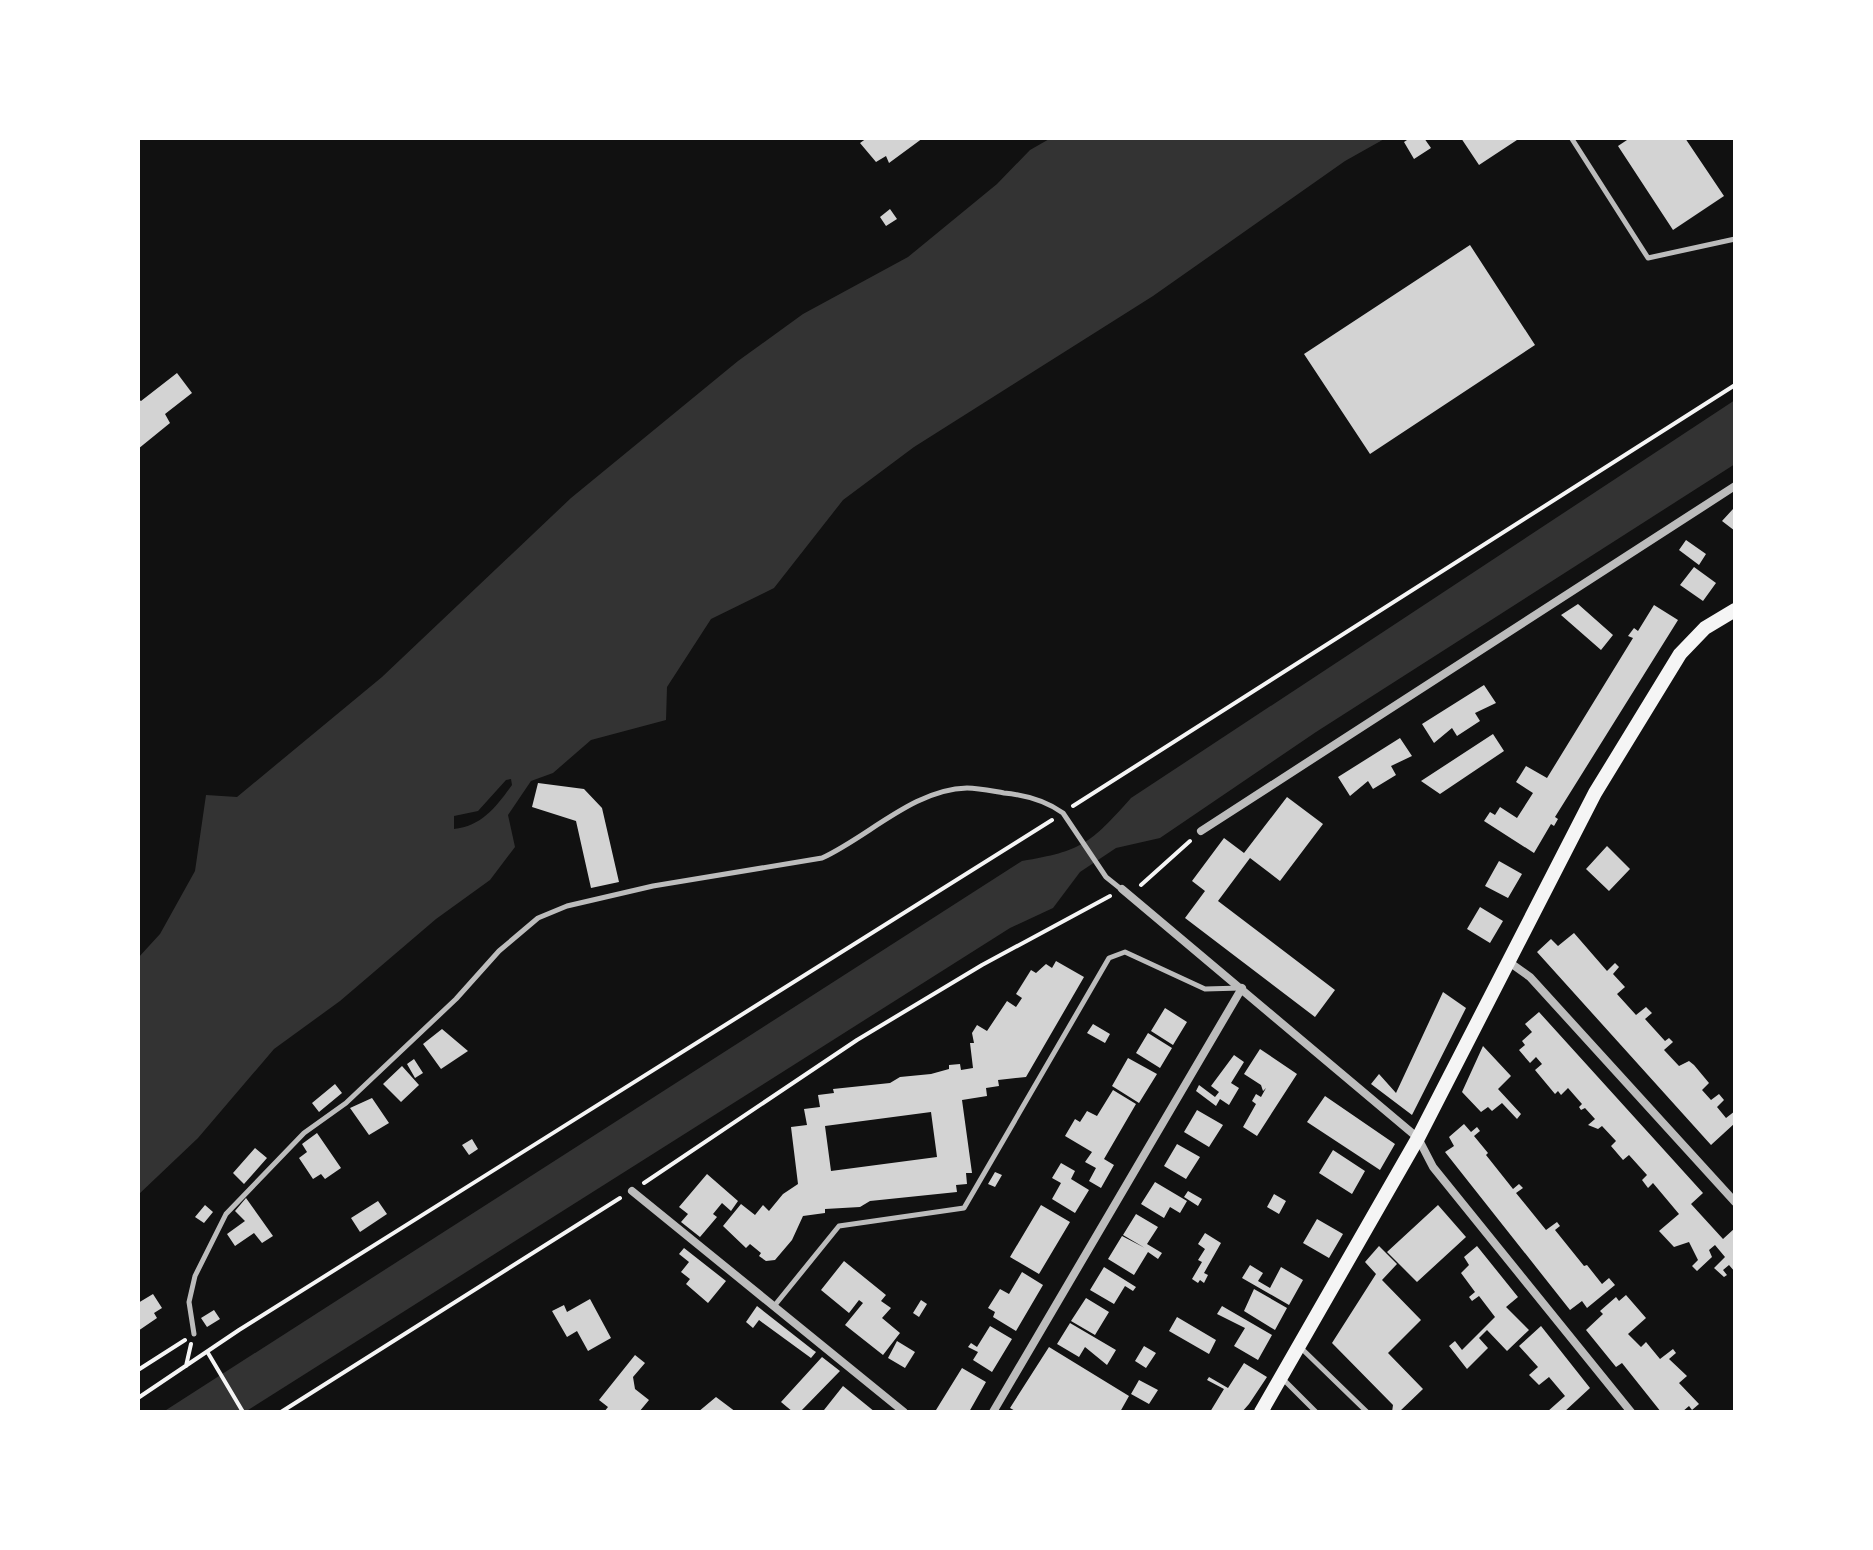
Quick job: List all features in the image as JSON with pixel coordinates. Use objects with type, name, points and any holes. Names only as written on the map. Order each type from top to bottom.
[{"type":"main road","points":[[1261,1412],[1418,1138],[1595,793],[1680,654],[1705,628],[1735,610]]},
{"type":"street","points":[[1201,831],[1735,486]]},
{"type":"street","points":[[1122,889],[1418,1138],[1433,1167],[1631,1412]]},
{"type":"street","points":[[1509,962],[1530,977],[1735,1202]]},
{"type":"street","points":[[993,1412],[1242,988]]},
{"type":"street","points":[[632,1191],[901,1411]]},
{"type":"lane","points":[[1572,139],[1648,258],[1735,239]]},
{"type":"lane","points":[[194,1334],[189,1302],[195,1276],[203,1253],[226,1214],[304,1133],[346,1103],[456,999],[499,951],[538,918],[567,906],[653,886],[822,858],[848,847],[918,801],[965,788],[1014,794],[1053,806],[1063,813],[1106,877],[1122,889]]},
{"type":"lane","points":[[775,1305],[839,1226],[964,1208],[1109,958],[1116,953],[1125,952],[1205,989],[1242,988]]},
{"type":"lane","points":[[1299,1346],[1367,1412]]},
{"type":"lane","points":[[1282,1377],[1316,1412]]},
{"type":"path","points":[[138,1398],[239,1330],[1063,813],[1735,385]]},
{"type":"path","points":[[281,1412],[632,1191],[857,1040],[982,965],[1122,889],[1144,884],[1201,831]]},
{"type":"path","points":[[186,1366],[194,1334]]},
{"type":"path","points":[[138,1370],[194,1334]]},
{"type":"path","points":[[208,1353],[243,1412]]},
{"type":"shaded area","points":[[1051,138],[1386,138],[1345,161],[1153,296],[914,447],[843,500],[774,588],[711,619],[667,687],[666,720],[591,740],[553,773],[531,781],[508,815],[515,847],[490,880],[436,919],[340,1001],[274,1049],[198,1138],[138,1195],[138,958],[160,934],[195,871],[206,795],[237,797],[382,677],[571,498],[738,361],[803,314],[908,257],[997,184],[1030,150]],"holes":[[[511,779],[512,785],[480,820],[454,829],[454,816],[478,811],[506,780]]]},
{"type":"shaded area","points":[[1735,400],[1735,464],[1316,732],[1160,838],[1116,848],[1080,872],[1053,908],[1010,928],[245,1412],[163,1412],[1022,861],[1059,853],[1084,843],[1131,798]]},
{"type":"building","points":[[867,138],[923,138],[889,163],[886,156],[876,162],[860,143]]},
{"type":"building","points":[[1410,138],[1424,138],[1431,148],[1414,159],[1404,142]]},
{"type":"building","points":[[1461,138],[1520,138],[1479,165]]},
{"type":"building","points":[[1630,138],[1685,138],[1724,196],[1673,230],[1618,146]]},
{"type":"building","points":[[890,209],[897,219],[886,226],[880,217]]},
{"type":"building","points":[[1470,245],[1535,345],[1370,454],[1304,354]]},
{"type":"building","points":[[177,373],[192,393],[165,414],[170,423],[138,449],[138,399],[141,401]]},
{"type":"building","points":[[1733,509],[1735,511],[1735,531],[1722,521]]},
{"type":"building","points":[[1686,540],[1706,554],[1699,565],[1679,550]]},
{"type":"building","points":[[1694,567],[1716,583],[1703,601],[1680,585]]},
{"type":"building","points":[[1578,604],[1613,635],[1601,650],[1561,615]]},
{"type":"building","points":[[1654,605],[1678,620],[1555,817],[1558,819],[1554,826],[1551,824],[1534,853],[1484,821],[1490,812],[1495,815],[1500,807],[1517,818],[1533,793],[1516,782],[1526,766],[1547,778],[1633,638],[1628,636],[1634,628],[1638,631]]},
{"type":"building","points":[[1484,685],[1496,703],[1475,713],[1480,721],[1457,736],[1452,728],[1434,743],[1422,724]]},
{"type":"building","points":[[1493,734],[1504,751],[1440,794],[1421,781]]},
{"type":"building","points":[[1400,738],[1412,756],[1391,766],[1396,775],[1373,789],[1368,781],[1350,796],[1338,777]]},
{"type":"building","points":[[538,783],[584,789],[602,808],[619,882],[591,888],[576,821],[532,807]]},
{"type":"building","points":[[1287,797],[1323,824],[1280,881],[1250,858],[1218,901],[1335,990],[1315,1017],[1185,918],[1205,891],[1192,881],[1224,838],[1244,853]]},
{"type":"building","points":[[1607,846],[1630,869],[1609,891],[1586,869]]},
{"type":"building","points":[[1499,861],[1522,874],[1508,898],[1485,886]]},
{"type":"building","points":[[1480,907],[1503,921],[1490,943],[1467,929]]},
{"type":"building","points":[[1574,933],[1607,971],[1615,963],[1619,967],[1613,974],[1625,987],[1617,994],[1636,1015],[1646,1007],[1652,1013],[1645,1019],[1665,1041],[1669,1038],[1673,1042],[1664,1050],[1679,1066],[1689,1061],[1694,1065],[1709,1083],[1702,1090],[1711,1100],[1719,1094],[1724,1100],[1717,1107],[1726,1118],[1735,1111],[1735,1123],[1711,1145],[1537,952],[1551,939],[1558,946]]},
{"type":"building","points":[[1056,961],[1084,977],[1026,1077],[998,1080],[999,1086],[986,1088],[987,1096],[962,1100],[972,1173],[966,1173],[967,1184],[956,1185],[957,1192],[870,1201],[860,1207],[825,1209],[825,1213],[803,1216],[792,1240],[775,1260],[766,1261],[750,1244],[746,1248],[723,1226],[741,1204],[755,1215],[763,1205],[769,1211],[783,1194],[798,1184],[791,1127],[807,1125],[804,1109],[820,1107],[818,1095],[834,1093],[833,1089],[890,1083],[900,1077],[931,1074],[949,1069],[949,1065],[960,1064],[961,1070],[973,1068],[970,1043],[974,1043],[972,1033],[977,1025],[987,1031],[1007,1001],[1016,1007],[1022,998],[1016,994],[1031,970],[1036,973],[1046,964],[1052,968]],"holes":[[[931,1112],[937,1157],[831,1171],[825,1126]]]},
{"type":"building","points":[[1443,992],[1466,1008],[1412,1115],[1371,1084],[1379,1074],[1396,1093]]},
{"type":"building","points":[[1165,1008],[1187,1022],[1173,1045],[1151,1031]]},
{"type":"building","points":[[1539,1012],[1703,1193],[1691,1204],[1723,1239],[1735,1228],[1735,1272],[1729,1265],[1723,1270],[1727,1275],[1724,1277],[1714,1268],[1725,1257],[1715,1245],[1709,1250],[1712,1257],[1697,1271],[1692,1266],[1698,1260],[1689,1242],[1674,1247],[1659,1231],[1679,1214],[1653,1183],[1648,1188],[1642,1180],[1647,1175],[1629,1155],[1623,1160],[1611,1146],[1616,1141],[1602,1126],[1598,1129],[1588,1125],[1595,1119],[1585,1108],[1581,1110],[1579,1107],[1582,1104],[1568,1088],[1561,1095],[1558,1091],[1555,1094],[1535,1070],[1542,1064],[1536,1057],[1530,1063],[1519,1050],[1525,1045],[1522,1041],[1532,1032],[1525,1024]]},
{"type":"building","points":[[1093,1024],[1110,1034],[1105,1043],[1087,1033]]},
{"type":"building","points":[[442,1029],[468,1051],[441,1069],[423,1044]]},
{"type":"building","points":[[1148,1033],[1172,1048],[1160,1068],[1136,1053]]},
{"type":"building","points":[[1483,1046],[1511,1076],[1498,1089],[1521,1114],[1517,1119],[1502,1103],[1492,1111],[1488,1107],[1481,1112],[1462,1092]]},
{"type":"building","points":[[1260,1049],[1297,1074],[1257,1136],[1243,1127],[1256,1104],[1252,1101],[1256,1094],[1261,1097],[1266,1088],[1263,1091],[1261,1085],[1244,1074]]},
{"type":"building","points":[[1234,1055],[1244,1062],[1231,1083],[1239,1088],[1229,1105],[1220,1099],[1216,1106],[1196,1091],[1199,1085],[1215,1097],[1219,1092],[1211,1086]]},
{"type":"building","points":[[1128,1058],[1157,1074],[1139,1103],[1112,1086]]},
{"type":"building","points":[[414,1059],[423,1073],[415,1078],[407,1064]]},
{"type":"building","points":[[402,1066],[419,1085],[401,1102],[383,1084]]},
{"type":"building","points":[[335,1084],[342,1093],[319,1112],[312,1103]]},
{"type":"building","points":[[1113,1090],[1136,1104],[1104,1159],[1114,1165],[1101,1188],[1089,1181],[1096,1168],[1085,1162],[1092,1152],[1065,1136],[1075,1119],[1080,1122],[1087,1111],[1097,1116]]},
{"type":"building","points":[[1325,1096],[1395,1144],[1380,1170],[1307,1122]]},
{"type":"building","points":[[372,1098],[389,1123],[369,1135],[350,1108]]},
{"type":"building","points":[[1197,1110],[1223,1125],[1209,1147],[1184,1132]]},
{"type":"building","points":[[1464,1124],[1471,1132],[1477,1127],[1480,1131],[1474,1136],[1488,1153],[1486,1155],[1513,1189],[1519,1184],[1523,1188],[1516,1193],[1546,1230],[1557,1222],[1560,1226],[1555,1230],[1584,1266],[1587,1265],[1602,1284],[1609,1278],[1615,1285],[1587,1308],[1582,1301],[1570,1310],[1445,1152],[1454,1146],[1449,1137]]},
{"type":"building","points":[[317,1133],[341,1168],[325,1179],[321,1174],[313,1179],[299,1158],[307,1152],[302,1144]]},
{"type":"building","points":[[472,1139],[478,1149],[469,1155],[462,1145]]},
{"type":"building","points":[[1177,1144],[1200,1157],[1186,1179],[1164,1166]]},
{"type":"building","points":[[255,1148],[267,1158],[244,1184],[233,1173]]},
{"type":"building","points":[[1333,1150],[1365,1171],[1352,1194],[1319,1173]]},
{"type":"building","points":[[1061,1163],[1075,1171],[1071,1179],[1089,1190],[1075,1213],[1052,1199],[1061,1183],[1052,1178]]},
{"type":"building","points":[[995,1172],[1002,1175],[995,1187],[988,1184]]},
{"type":"building","points":[[707,1174],[738,1201],[731,1211],[722,1203],[713,1214],[717,1217],[700,1237],[681,1222],[688,1214],[679,1207]]},
{"type":"building","points":[[1155,1182],[1187,1201],[1180,1213],[1170,1207],[1164,1218],[1141,1204]]},
{"type":"building","points":[[1188,1191],[1202,1199],[1198,1206],[1184,1197]]},
{"type":"building","points":[[1274,1194],[1286,1201],[1279,1214],[1267,1207]]},
{"type":"building","points":[[246,1198],[273,1236],[262,1243],[254,1233],[235,1246],[227,1234],[245,1221],[235,1211]]},
{"type":"building","points":[[378,1201],[387,1214],[360,1232],[351,1218]]},
{"type":"building","points":[[205,1205],[213,1212],[204,1223],[195,1217]]},
{"type":"building","points":[[1041,1205],[1070,1222],[1039,1274],[1010,1257]]},
{"type":"building","points":[[1438,1205],[1466,1237],[1417,1282],[1387,1252]]},
{"type":"building","points":[[1136,1214],[1158,1227],[1147,1244],[1162,1253],[1158,1259],[1148,1252],[1134,1275],[1108,1259],[1122,1236],[1145,1248],[1123,1235]]},
{"type":"building","points":[[1317,1219],[1343,1234],[1329,1258],[1303,1243]]},
{"type":"building","points":[[1205,1233],[1221,1243],[1204,1273],[1208,1275],[1204,1283],[1200,1280],[1198,1283],[1192,1279],[1202,1262],[1198,1260],[1205,1249],[1198,1244]]},
{"type":"building","points":[[1379,1246],[1397,1264],[1382,1280],[1421,1320],[1388,1353],[1423,1389],[1399,1412],[1392,1412],[1393,1405],[1332,1343],[1376,1274],[1365,1262]]},
{"type":"building","points":[[1477,1246],[1518,1297],[1506,1307],[1529,1330],[1507,1351],[1487,1330],[1479,1338],[1488,1348],[1467,1369],[1449,1346],[1455,1341],[1462,1350],[1495,1317],[1479,1296],[1472,1301],[1469,1297],[1475,1292],[1461,1273],[1469,1265],[1464,1257]]},
{"type":"building","points":[[684,1248],[726,1281],[708,1303],[686,1284],[690,1279],[681,1272],[689,1262],[679,1254]]},
{"type":"building","points":[[844,1261],[886,1295],[881,1301],[891,1308],[882,1318],[900,1333],[883,1355],[845,1325],[863,1303],[859,1300],[849,1313],[821,1290]]},
{"type":"building","points":[[1250,1265],[1263,1273],[1258,1281],[1270,1288],[1281,1267],[1303,1280],[1289,1305],[1242,1278]]},
{"type":"building","points":[[1104,1267],[1136,1287],[1133,1291],[1125,1286],[1114,1304],[1090,1290]]},
{"type":"building","points":[[1022,1272],[1043,1285],[1016,1331],[993,1317],[995,1312],[988,1308],[1000,1289],[1009,1294]]},
{"type":"building","points":[[1254,1289],[1287,1308],[1275,1330],[1244,1311]]},
{"type":"building","points":[[153,1294],[162,1308],[154,1313],[157,1318],[138,1331],[138,1303]]},
{"type":"building","points":[[1626,1295],[1646,1318],[1628,1334],[1641,1347],[1646,1342],[1660,1359],[1673,1349],[1676,1353],[1669,1359],[1687,1376],[1679,1383],[1699,1404],[1692,1410],[1689,1406],[1682,1412],[1661,1412],[1622,1363],[1616,1367],[1586,1330],[1603,1314],[1600,1311],[1616,1297],[1619,1301]]},
{"type":"building","points":[[1086,1298],[1109,1312],[1095,1335],[1071,1321]]},
{"type":"building","points":[[590,1299],[611,1338],[588,1351],[577,1331],[567,1337],[552,1311],[564,1305],[567,1312]]},
{"type":"building","points":[[921,1300],[927,1304],[919,1317],[913,1313]]},
{"type":"building","points":[[757,1306],[816,1352],[811,1358],[759,1320],[753,1328],[746,1322]]},
{"type":"building","points":[[1222,1306],[1272,1335],[1258,1360],[1234,1346],[1245,1328],[1217,1314]]},
{"type":"building","points":[[214,1310],[220,1319],[207,1327],[201,1318]]},
{"type":"building","points":[[1177,1317],[1216,1340],[1209,1354],[1169,1331]]},
{"type":"building","points":[[1070,1323],[1116,1350],[1107,1365],[1085,1347],[1079,1357],[1057,1344]]},
{"type":"building","points":[[990,1326],[1012,1339],[992,1372],[973,1360],[978,1352],[968,1347],[971,1343],[977,1347]]},
{"type":"building","points":[[1541,1326],[1590,1388],[1564,1412],[1547,1412],[1565,1396],[1549,1377],[1539,1385],[1529,1375],[1538,1367],[1519,1346]]},
{"type":"building","points":[[897,1341],[915,1352],[905,1368],[888,1358]]},
{"type":"building","points":[[1144,1346],[1156,1353],[1146,1368],[1135,1361]]},
{"type":"building","points":[[1049,1347],[1129,1396],[1120,1412],[1017,1412],[1010,1408]]},
{"type":"building","points":[[635,1355],[645,1363],[633,1377],[635,1389],[649,1400],[639,1412],[604,1412],[608,1407],[599,1400]]},
{"type":"building","points":[[822,1357],[840,1371],[800,1412],[793,1412],[781,1402]]},
{"type":"building","points":[[1244,1363],[1267,1377],[1249,1404],[1242,1412],[1210,1412],[1224,1389],[1207,1380],[1209,1377],[1228,1388]]},
{"type":"building","points":[[962,1368],[986,1382],[969,1412],[939,1412],[936,1410]]},
{"type":"building","points":[[1139,1380],[1158,1390],[1149,1404],[1131,1394]]},
{"type":"building","points":[[843,1386],[875,1412],[824,1410]]},
{"type":"building","points":[[716,1397],[736,1412],[698,1412]]}]
